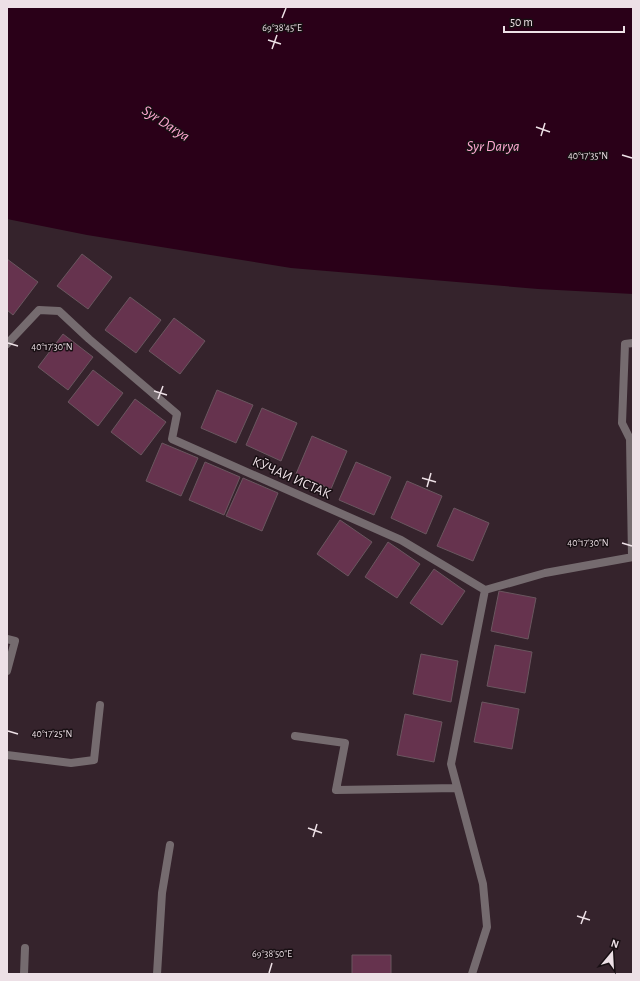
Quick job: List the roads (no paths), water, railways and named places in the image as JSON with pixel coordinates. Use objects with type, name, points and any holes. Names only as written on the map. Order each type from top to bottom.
[{"type":"street","name":"КӮЧАИ ИСТАК","points":[[7,344],[39,310],[59,311],[89,339],[177,414],[172,439],[401,540],[486,590]]},
{"type":"street","points":[[472,974],[487,927],[483,884],[451,764],[486,590],[546,573],[632,557],[630,439],[622,423],[625,344],[633,343]]},
{"type":"street","points":[[7,639],[15,641],[7,672]]},
{"type":"street","points":[[7,755],[71,763],[94,760],[100,705]]},
{"type":"street","points":[[295,736],[345,743],[336,790],[458,788]]},
{"type":"street","points":[[157,974],[162,892],[170,846]]},
{"type":"street","points":[[24,974],[25,948]]},
{"type":"water","name":"Syr Darya","points":[[7,7],[633,7],[633,294],[538,289],[291,268],[87,235],[7,219]]}]
